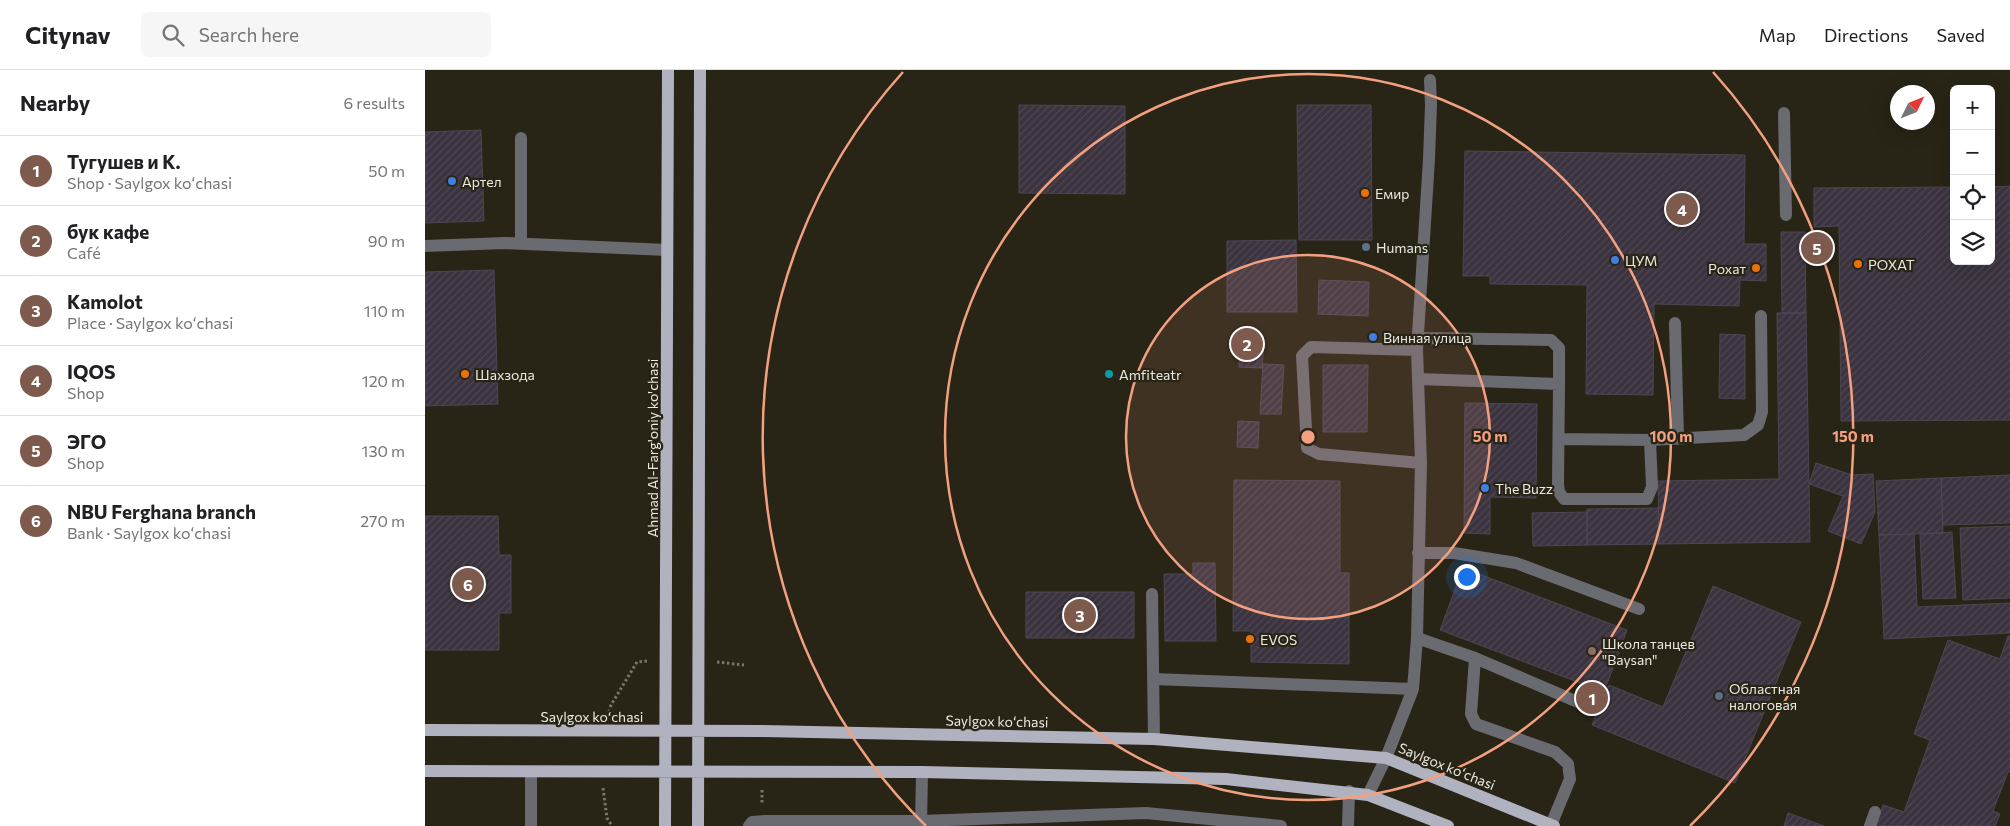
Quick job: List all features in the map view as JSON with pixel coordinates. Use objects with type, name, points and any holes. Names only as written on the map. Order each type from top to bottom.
[{"type":"main road","name":"Ahmad Al-Farg'oniy ko'chasi","points":[[665,826],[667,70]]},
{"type":"main road","points":[[698,826],[700,70]]},
{"type":"main road","name":"Saylgox koʻchasi","points":[[425,730],[699,731],[1154,740],[1386,758],[1553,825]]},
{"type":"main road","points":[[425,772],[922,772],[1226,779],[1368,795],[1448,826]]},
{"type":"street","points":[[1368,795],[1386,758],[1413,689],[1417,638],[1421,463],[1418,344],[1429,159],[1430,80]]},
{"type":"street","points":[[1784,113],[1786,215]]},
{"type":"street","points":[[521,138],[521,244]]},
{"type":"street","points":[[425,246],[521,244],[667,250]]},
{"type":"street","points":[[1559,440],[1650,440],[1744,435],[1758,425],[1762,412],[1761,316]]},
{"type":"street","points":[[1675,323],[1678,438]]},
{"type":"street","points":[[1421,463],[1319,454],[1307,448],[1302,356],[1311,347],[1551,340],[1559,348],[1558,484],[1559,492],[1564,499],[1647,499],[1652,487],[1650,440]]},
{"type":"street","points":[[1418,379],[1559,384]]},
{"type":"street","points":[[1418,553],[1454,553],[1516,563],[1639,609]]},
{"type":"street","points":[[1152,594],[1154,740]]},
{"type":"street","points":[[1417,638],[1475,658],[1587,706]]},
{"type":"street","points":[[1475,658],[1471,714],[1475,724],[1555,752],[1568,764],[1570,779],[1553,825]]},
{"type":"street","points":[[1153,679],[1413,689]]},
{"type":"street","points":[[531,772],[531,826]]},
{"type":"street","points":[[921,824],[922,772]]},
{"type":"street","points":[[1348,826],[1349,792]]},
{"type":"street","points":[[1870,826],[1875,812]]},
{"type":"street","points":[[749,826],[752,822],[763,821],[921,824],[1146,813],[1281,826]]},
{"type":"path","points":[[603,731],[611,705],[637,662],[666,658]]},
{"type":"path","points":[[699,660],[744,665]]},
{"type":"path","points":[[761,772],[763,821]]},
{"type":"path","points":[[601,773],[607,818],[612,826]]},
{"type":"building","points":[[1019,105],[1125,106],[1125,194],[1019,193]]},
{"type":"building","points":[[1297,105],[1371,105],[1372,240],[1299,240]]},
{"type":"building","points":[[481,130],[484,221],[425,223],[425,132]]},
{"type":"building","name":"ЦУМ","points":[[1465,151],[1745,155],[1744,244],[1766,244],[1766,281],[1740,280],[1739,306],[1654,304],[1653,395],[1586,394],[1587,285],[1490,284],[1490,276],[1463,276]]},
{"type":"building","points":[[2010,186],[2010,420],[1841,421],[1839,226],[1814,227],[1814,188],[1950,187],[1950,265],[1995,265],[1995,187]]},
{"type":"building","points":[[1781,232],[1805,232],[1806,313],[1782,313]]},
{"type":"building","points":[[1296,240],[1297,312],[1227,312],[1227,241]]},
{"type":"building","points":[[494,270],[498,404],[425,406],[425,272]]},
{"type":"building","points":[[1319,280],[1369,282],[1368,316],[1318,314]]},
{"type":"building","points":[[1777,313],[1806,313],[1810,542],[1659,544],[1658,481],[1779,479]]},
{"type":"building","points":[[1720,334],[1745,335],[1745,399],[1719,398]]},
{"type":"building","points":[[1240,340],[1264,342],[1262,368],[1239,367]]},
{"type":"building","points":[[1263,364],[1284,365],[1281,414],[1260,414]]},
{"type":"building","points":[[1323,365],[1368,365],[1367,432],[1323,432]]},
{"type":"building","points":[[1465,403],[1537,404],[1536,498],[1490,497],[1490,534],[1464,533]]},
{"type":"building","points":[[1238,421],[1259,422],[1258,448],[1237,447]]},
{"type":"building","points":[[1816,463],[1852,475],[1873,474],[1875,512],[1861,544],[1828,531],[1843,496],[1809,484]]},
{"type":"building","points":[[2010,475],[2010,523],[1943,525],[1941,478]]},
{"type":"building","points":[[1941,478],[1943,533],[1879,535],[1876,481]]},
{"type":"building","points":[[1234,480],[1340,481],[1340,573],[1349,573],[1349,664],[1251,662],[1251,631],[1233,631]]},
{"type":"building","points":[[1658,508],[1659,544],[1587,545],[1587,509]]},
{"type":"building","points":[[1587,512],[1587,545],[1533,546],[1532,513]]},
{"type":"building","points":[[425,516],[498,516],[499,555],[511,555],[511,613],[499,613],[499,650],[425,650]]},
{"type":"building","points":[[2010,526],[2010,598],[1963,600],[1960,528]]},
{"type":"building","points":[[1952,532],[1956,598],[1923,599],[1920,534]]},
{"type":"building","points":[[1914,534],[1917,607],[2010,603],[2010,633],[1884,639],[1879,535]]},
{"type":"building","points":[[1193,563],[1215,563],[1216,641],[1165,641],[1164,574],[1193,574]]},
{"type":"building","points":[[1463,568],[1627,630],[1604,692],[1440,630]]},
{"type":"building","name":"Областная налоговая","points":[[1713,586],[1801,622],[1735,783],[1592,725],[1609,685],[1663,707]]},
{"type":"building","points":[[1026,592],[1134,592],[1134,638],[1026,638]]},
{"type":"building","points":[[2008,636],[2010,636],[2010,772],[2008,772],[1993,811],[2000,814],[1995,826],[1876,826],[1883,805],[1904,812],[1930,740],[1914,734],[1948,640],[2000,659]]},
{"type":"building","points":[[1788,813],[1824,826],[1784,826]]},
{"type":"place","name":"Артел","points":[[452,181]]},
{"type":"place","name":"Емир","points":[[1365,193]]},
{"type":"place","name":"IQOS","points":[[1682,209]]},
{"type":"place","name":"Humans","points":[[1366,247]]},
{"type":"place","name":"ЭГО","points":[[1817,248]]},
{"type":"place","name":"ЦУМ","points":[[1615,260]]},
{"type":"place","name":"РОХАТ","points":[[1858,264]]},
{"type":"place","name":"Рохат","points":[[1756,268]]},
{"type":"place","name":"Винная улица","points":[[1373,337]]},
{"type":"place","name":"бук кафе","points":[[1247,344]]},
{"type":"place","name":"Шахзода","points":[[465,374]]},
{"type":"place","name":"Amfiteatr","points":[[1109,374]]},
{"type":"place","name":"The Buzz","points":[[1485,488]]},
{"type":"place","name":"NBU Ferghana branch","points":[[468,584]]},
{"type":"place","name":"Kamolot","points":[[1080,615]]},
{"type":"place","name":"EVOS","points":[[1250,639]]},
{"type":"place","name":"Школа танцев \"Baysan\"","points":[[1592,651]]},
{"type":"place","name":"Областная налоговая","points":[[1719,696]]},
{"type":"place","name":"Тугушев и К.","points":[[1592,698]]}]
